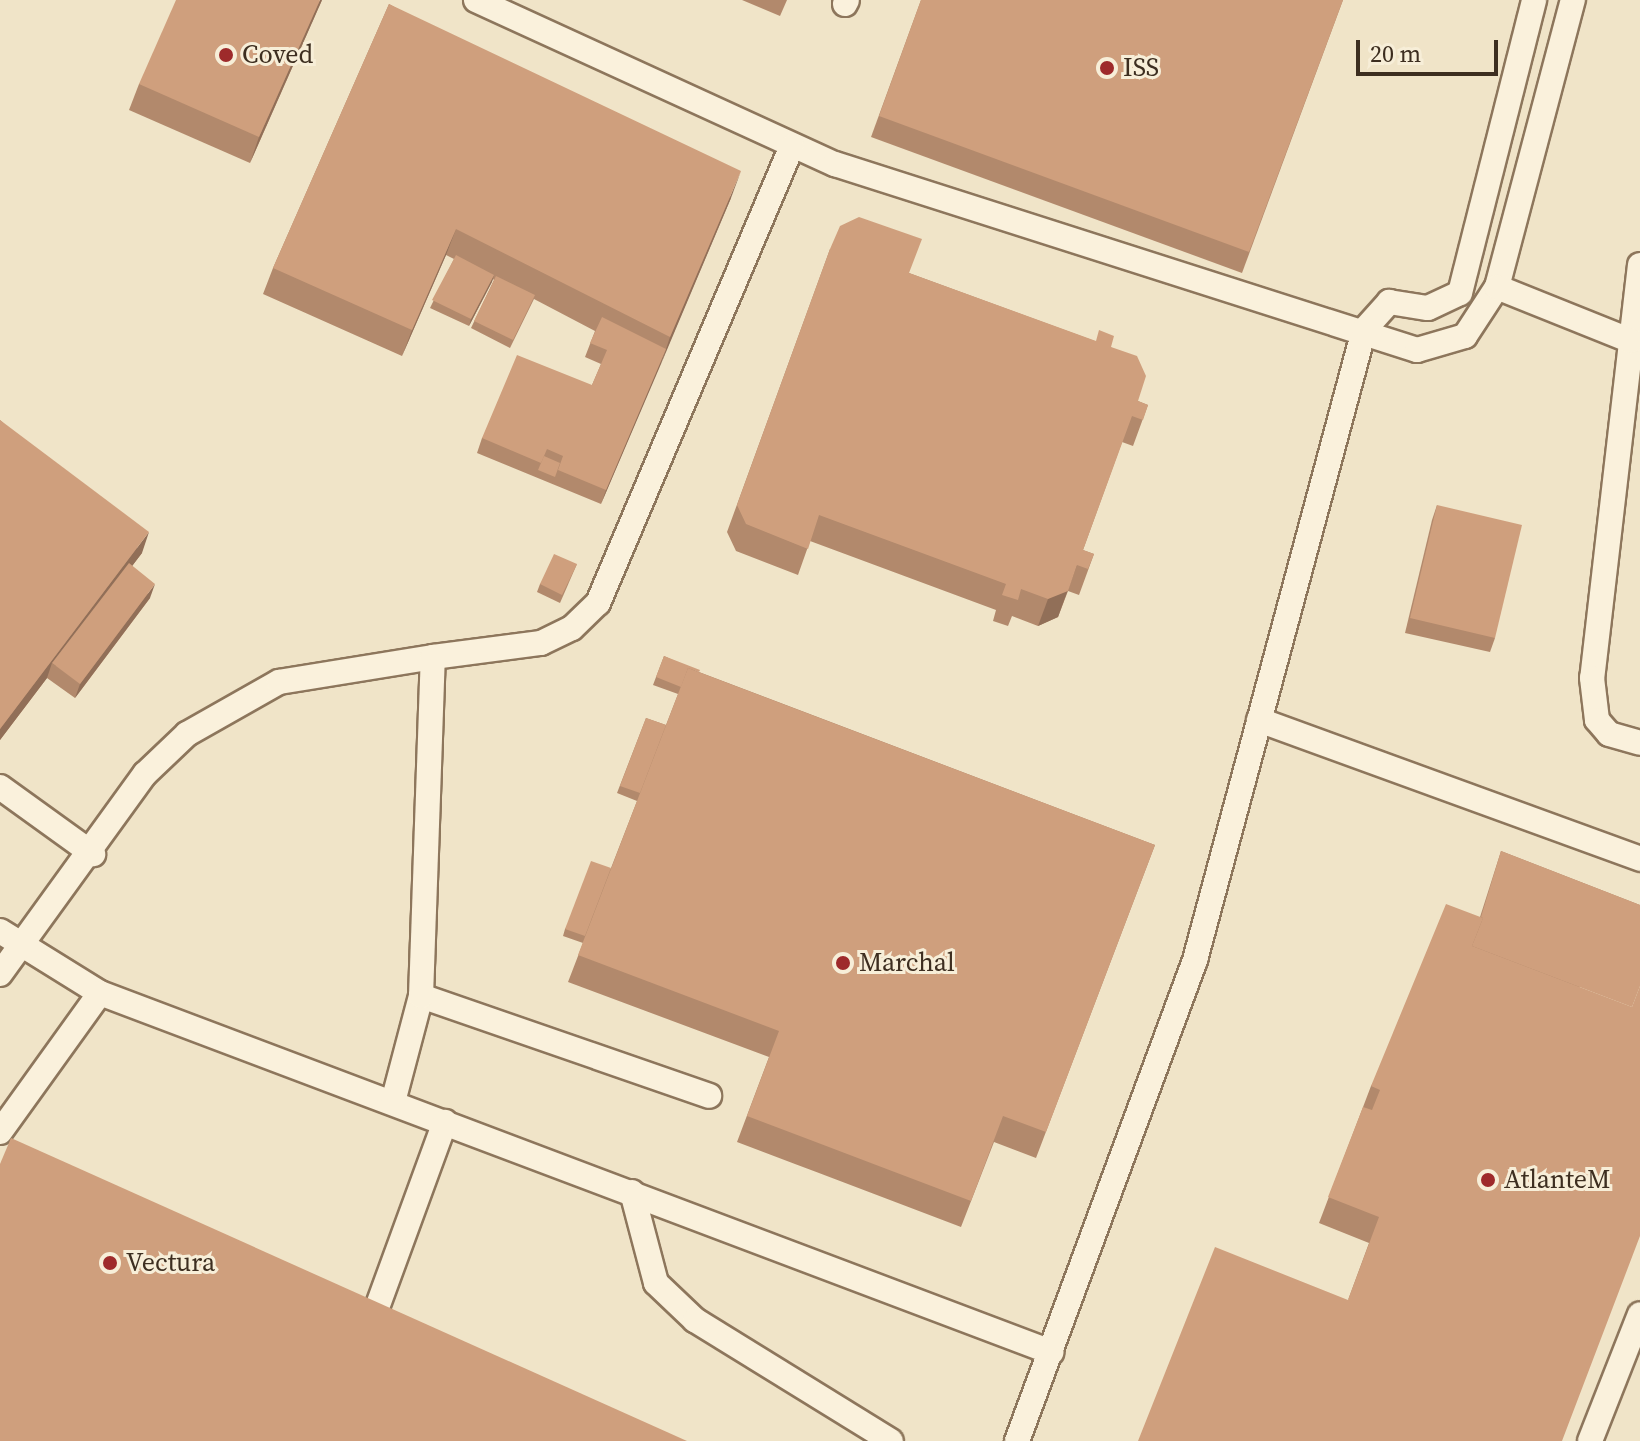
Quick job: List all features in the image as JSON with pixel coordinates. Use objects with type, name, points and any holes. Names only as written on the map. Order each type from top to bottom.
[{"type":"lane","points":[[476,0],[792,147],[1364,330],[1417,350],[1465,336],[1497,287],[1573,0]]},
{"type":"lane","points":[[1017,1441],[1195,960],[1364,330],[1389,302],[1428,308],[1460,293],[1534,0]]},
{"type":"lane","points":[[0,974],[93,854],[145,774],[232,703],[341,667],[541,643],[572,628],[598,603],[792,147]]},
{"type":"lane","points":[[1640,265],[1592,678],[1597,720],[1609,734],[1640,743]]},
{"type":"lane","points":[[1497,287],[1631,341]]},
{"type":"lane","points":[[393,1102],[421,996],[433,657]]},
{"type":"lane","points":[[1259,720],[1640,859]]},
{"type":"lane","points":[[0,787],[93,854]]},
{"type":"lane","points":[[0,931],[100,993],[1051,1352]]},
{"type":"lane","points":[[0,1132],[100,993]]},
{"type":"lane","points":[[421,996],[709,1096]]},
{"type":"lane","points":[[378,1305],[445,1122]]},
{"type":"lane","points":[[632,1192],[656,1283],[695,1320],[891,1441]]},
{"type":"lane","points":[[1590,1441],[1640,1314]]},
{"type":"building","name":"Coved","points":[[176,0],[320,0],[259,137],[139,84]]},
{"type":"building","name":"ISS","points":[[921,0],[1343,0],[1249,252],[879,116]]},
{"type":"building","points":[[389,4],[741,171],[670,337],[456,229],[412,330],[273,268]]},
{"type":"building","points":[[859,217],[922,239],[909,273],[1096,341],[1099,330],[1114,336],[1111,347],[1137,356],[1146,376],[1138,401],[1148,405],[1143,420],[1132,416],[1083,550],[1094,554],[1088,569],[1077,565],[1068,591],[1048,599],[1021,589],[1018,600],[1002,595],[1006,584],[819,515],[808,549],[746,524],[737,505],[830,249],[840,226]]},
{"type":"building","points":[[456,255],[494,275],[471,319],[432,300]]},
{"type":"building","points":[[496,276],[535,295],[513,340],[474,321]]},
{"type":"building","points":[[602,317],[666,349],[606,490],[558,470],[563,456],[547,449],[541,463],[482,438],[517,355],[592,385],[607,350],[590,343]]},
{"type":"building","points":[[0,420],[149,532],[0,729]]},
{"type":"building","points":[[544,456],[560,463],[555,477],[538,470]]},
{"type":"building","points":[[1437,505],[1522,525],[1495,638],[1410,618]]},
{"type":"building","points":[[554,554],[577,564],[562,595],[540,584]]},
{"type":"building","points":[[129,563],[155,584],[80,684],[52,663]]},
{"type":"building","points":[[664,656],[700,670],[688,668],[681,687],[656,677]]},
{"type":"building","name":"Marchal","points":[[688,668],[1155,845],[1046,1132],[1003,1116],[971,1201],[747,1116],[779,1031],[578,955]]},
{"type":"building","points":[[646,718],[666,725],[640,793],[620,786]]},
{"type":"building","points":[[1501,851],[1640,905],[1640,986],[1632,1007],[1472,946]]},
{"type":"building","points":[[591,861],[611,868],[585,936],[565,929]]},
{"type":"building","name":"AtlanteM","points":[[1446,904],[1483,918],[1472,946],[1632,1007],[1640,986],[1640,1236],[1562,1441],[1138,1441],[1215,1247],[1348,1300],[1379,1217],[1328,1197],[1363,1107],[1372,1110],[1380,1090],[1371,1086]]},
{"type":"building","name":"Vectura","points":[[11,1138],[687,1441],[0,1441],[0,1164]]},
{"type":"place","name":"Coved","points":[[226,55]]},
{"type":"place","name":"ISS","points":[[1107,68]]},
{"type":"place","name":"Marchal","points":[[843,963]]},
{"type":"place","name":"AtlanteM","points":[[1488,1180]]},
{"type":"place","name":"Vectura","points":[[110,1263]]}]
